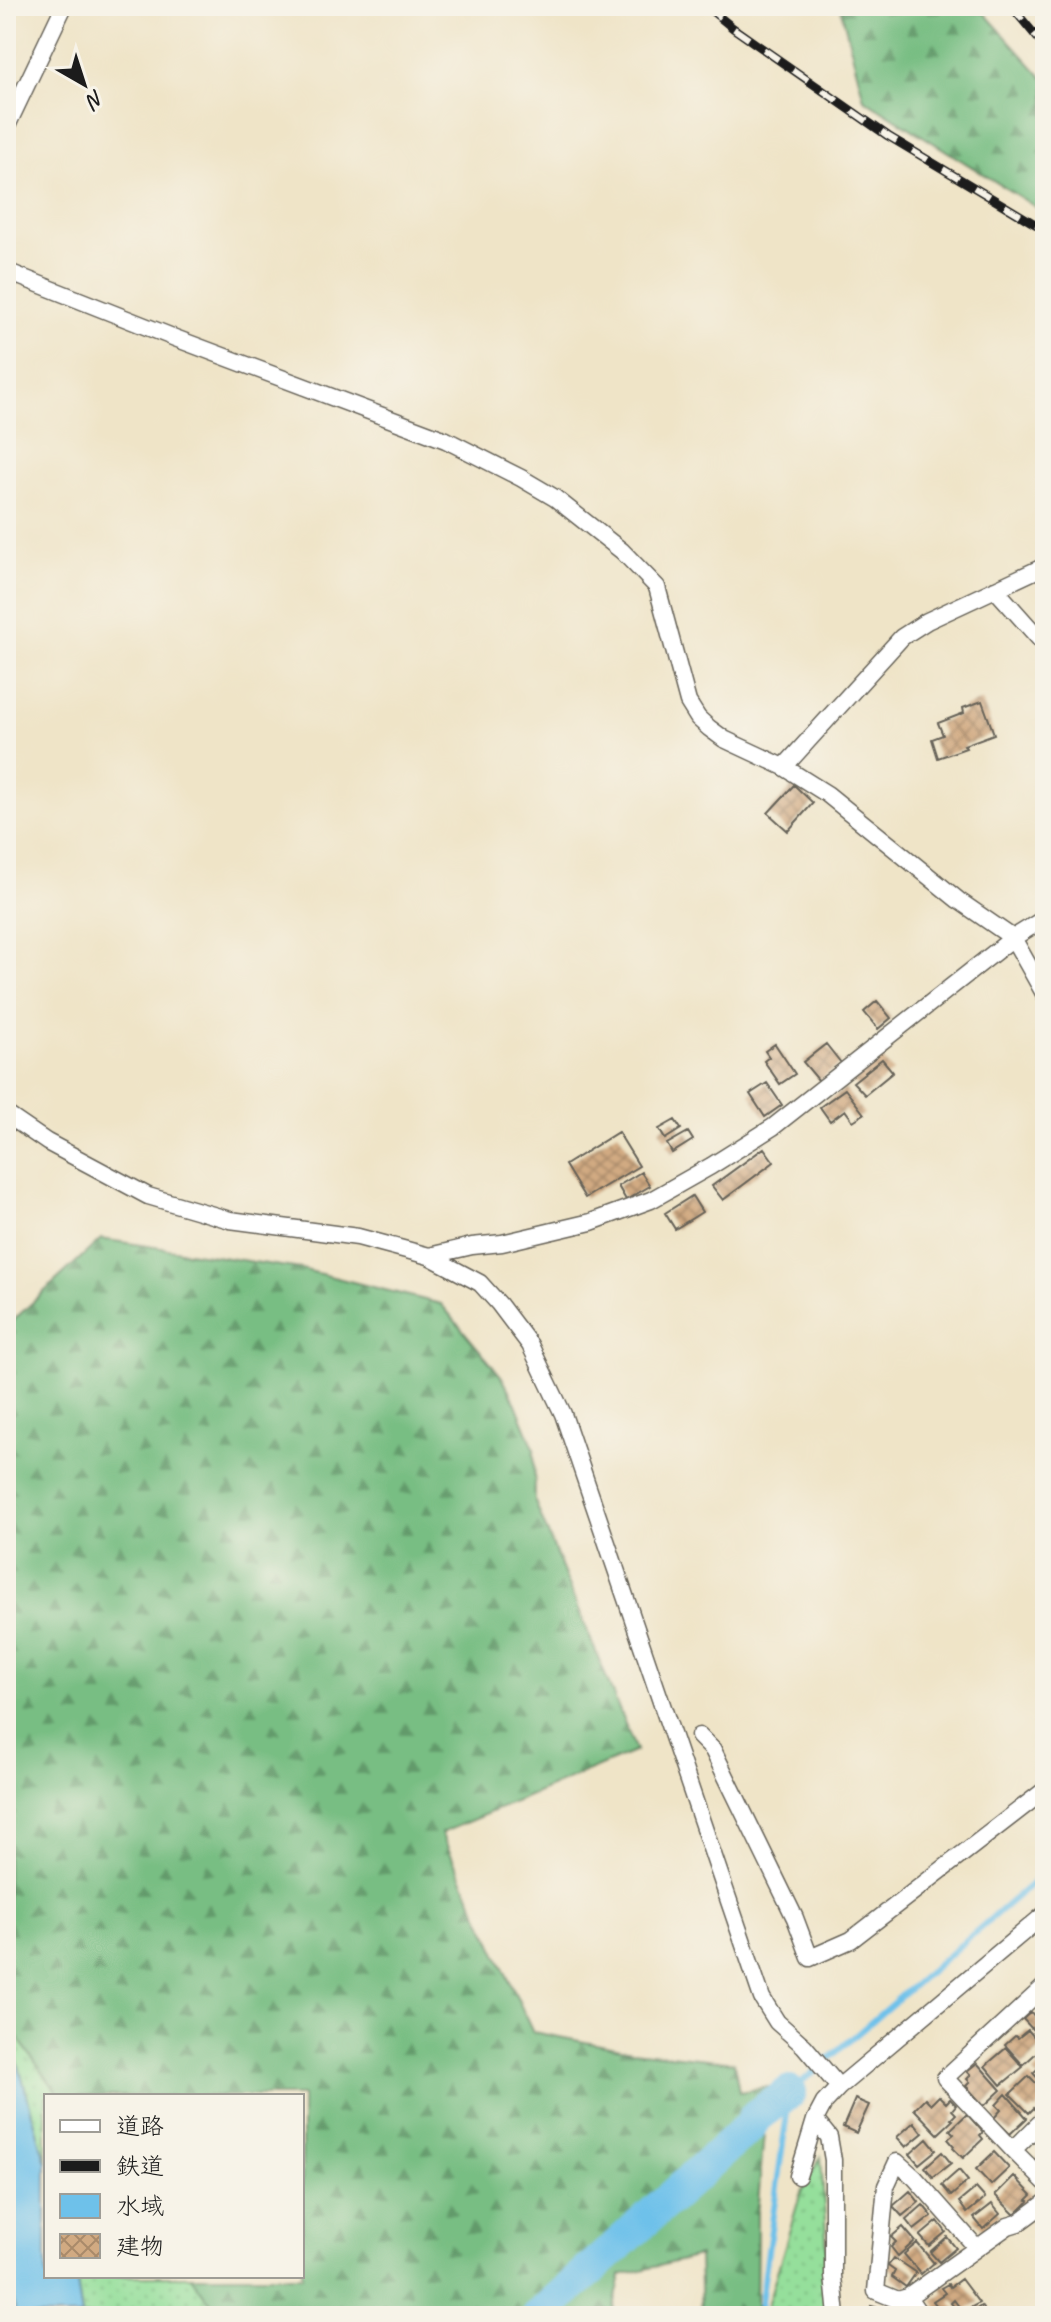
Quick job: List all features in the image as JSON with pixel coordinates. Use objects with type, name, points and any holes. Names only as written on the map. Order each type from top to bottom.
[{"type":"street","points":[[6,128],[64,6]]},
{"type":"street","points":[[6,271],[446,440],[555,498],[622,551],[657,587],[688,702],[698,718],[724,739],[784,767],[827,794],[958,900],[1013,938],[1045,995]]},
{"type":"street","points":[[784,767],[902,637],[927,621],[1045,566]]},
{"type":"street","points":[[995,589],[1045,645]]},
{"type":"street","points":[[429,1256],[591,1222],[651,1200],[773,1127],[1013,938],[1045,918]]},
{"type":"street","points":[[6,1114],[47,1142],[148,1196],[230,1220],[358,1237],[429,1256],[480,1283],[530,1345],[563,1414],[762,1998],[777,2022],[810,2053],[837,2085]]},
{"type":"street","points":[[699,1736],[713,1750],[795,1918],[810,1958],[851,1940],[1045,1790]]},
{"type":"street","points":[[798,2176],[815,2120],[837,2085],[1045,1914]]},
{"type":"street","points":[[1045,1986],[945,2078],[1045,2182]]},
{"type":"street","points":[[1013,2150],[1045,2118]]},
{"type":"street","points":[[815,2120],[829,2137],[833,2160],[833,2276],[837,2316]]},
{"type":"street","points":[[977,2248],[897,2162],[886,2186],[876,2291],[898,2300],[908,2297],[1045,2203]]},
{"type":"street","points":[[908,2297],[921,2316]]},
{"type":"green space","points":[[840,6],[978,6],[1045,80],[1045,213],[864,99]]},
{"type":"green space","points":[[101,1239],[301,1269],[441,1304],[502,1377],[534,1448],[535,1502],[636,1751],[441,1833],[533,2032],[632,2051],[734,2062],[739,2092],[768,2087],[757,2215],[756,2316],[701,2316],[699,2256],[621,2275],[612,2316],[220,2316],[192,2278],[304,2278],[304,2094],[59,2094],[7,2023],[6,1327]]},
{"type":"green space","points":[[7,2023],[59,2094],[44,2094],[44,2156]]},
{"type":"green space","points":[[821,2157],[831,2316],[764,2316],[801,2192]]},
{"type":"green space","points":[[76,2278],[192,2278],[220,2316],[82,2316]]},
{"type":"sand","points":[[6,2266],[16,2316],[6,2316]]},
{"type":"water","points":[[6,2021],[44,2156],[44,2278],[76,2278],[82,2316],[16,2316],[6,2266]]},
{"type":"building","points":[[982,701],[994,734],[938,758],[932,739],[943,735],[938,723],[964,713],[963,708]]},
{"type":"building","points":[[794,785],[813,803],[788,831],[768,813]]},
{"type":"building","points":[[877,1001],[891,1018],[878,1029],[864,1012]]},
{"type":"building","points":[[775,1044],[795,1074],[780,1084],[764,1061],[769,1057],[765,1051]]},
{"type":"building","points":[[826,1044],[841,1063],[819,1081],[803,1062]]},
{"type":"building","points":[[882,1059],[893,1072],[865,1095],[853,1082]]},
{"type":"building","points":[[767,1083],[782,1105],[765,1117],[750,1094]]},
{"type":"building","points":[[845,1089],[864,1114],[853,1121],[845,1110],[830,1121],[820,1107]]},
{"type":"building","points":[[675,1120],[681,1129],[665,1139],[659,1129]]},
{"type":"building","points":[[618,1132],[639,1166],[585,1198],[565,1165]]},
{"type":"building","points":[[688,1132],[693,1140],[672,1153],[667,1144]]},
{"type":"building","points":[[764,1148],[774,1162],[723,1200],[712,1186]]},
{"type":"building","points":[[641,1172],[650,1186],[626,1200],[618,1186]]},
{"type":"building","points":[[692,1196],[702,1212],[675,1229],[665,1213]]},
{"type":"building","points":[[1031,2012],[1039,2022],[1045,2016],[1045,2043],[1023,2019]]},
{"type":"building","points":[[1028,2030],[1043,2047],[1023,2065],[1005,2045]]},
{"type":"building","points":[[1006,2048],[1023,2067],[1001,2085],[985,2066]]},
{"type":"building","points":[[1045,2062],[1045,2086],[1033,2073]]},
{"type":"building","points":[[977,2063],[1001,2090],[984,2106],[966,2086],[971,2075],[967,2071]]},
{"type":"building","points":[[1029,2076],[1045,2092],[1045,2101],[1029,2113],[1010,2094]]},
{"type":"building","points":[[1006,2094],[1027,2118],[1010,2134],[994,2118],[1001,2110],[996,2105]]},
{"type":"building","points":[[939,2096],[946,2103],[950,2099],[956,2105],[952,2110],[956,2114],[938,2134],[914,2109],[925,2098],[931,2104]]},
{"type":"building","points":[[855,2099],[869,2105],[856,2133],[843,2127]]},
{"type":"building","points":[[967,2114],[983,2132],[980,2135],[983,2139],[963,2158],[948,2139],[954,2134],[950,2130]]},
{"type":"building","points":[[914,2122],[923,2133],[906,2147],[897,2137]]},
{"type":"building","points":[[927,2139],[936,2150],[919,2164],[910,2154]]},
{"type":"building","points":[[1045,2150],[1045,2168],[1036,2159]]},
{"type":"building","points":[[942,2152],[951,2163],[933,2177],[925,2167]]},
{"type":"building","points":[[994,2152],[1009,2168],[991,2185],[976,2169]]},
{"type":"building","points":[[959,2170],[968,2181],[951,2196],[942,2185]]},
{"type":"building","points":[[1014,2176],[1032,2195],[1015,2215],[995,2195]]},
{"type":"building","points":[[976,2188],[985,2198],[967,2213],[959,2202]]},
{"type":"building","points":[[910,2191],[919,2202],[902,2216],[893,2206]]},
{"type":"building","points":[[992,2204],[1000,2214],[983,2229],[974,2218]]},
{"type":"building","points":[[923,2205],[932,2216],[914,2230],[906,2220]]},
{"type":"building","points":[[938,2221],[946,2232],[929,2246],[920,2236]]},
{"type":"building","points":[[903,2227],[915,2241],[898,2256],[891,2247],[896,2242],[891,2237]]},
{"type":"building","points":[[947,2237],[956,2248],[939,2262],[930,2252]]},
{"type":"building","points":[[917,2243],[934,2263],[921,2274],[904,2254]]},
{"type":"building","points":[[894,2258],[916,2273],[906,2287],[892,2277],[895,2271],[888,2266]]},
{"type":"building","points":[[961,2279],[979,2303],[963,2312],[954,2300],[951,2303],[958,2312],[956,2316],[935,2316],[931,2310],[937,2306],[933,2301],[945,2293],[941,2288],[948,2284],[950,2287]]},
{"type":"building","points":[[871,2306],[886,2310],[885,2316],[869,2316]]},
{"type":"building","points":[[981,2306],[988,2316],[967,2316]]},
{"type":"waterway","points":[[759,2316],[790,2092],[1045,1872]]},
{"type":"waterway","points":[[539,2316],[750,2126],[756,2116],[790,2092]]},
{"type":"railway","points":[[706,6],[888,136],[1045,230]]},
{"type":"railway","points":[[1011,6],[1045,47]]}]
